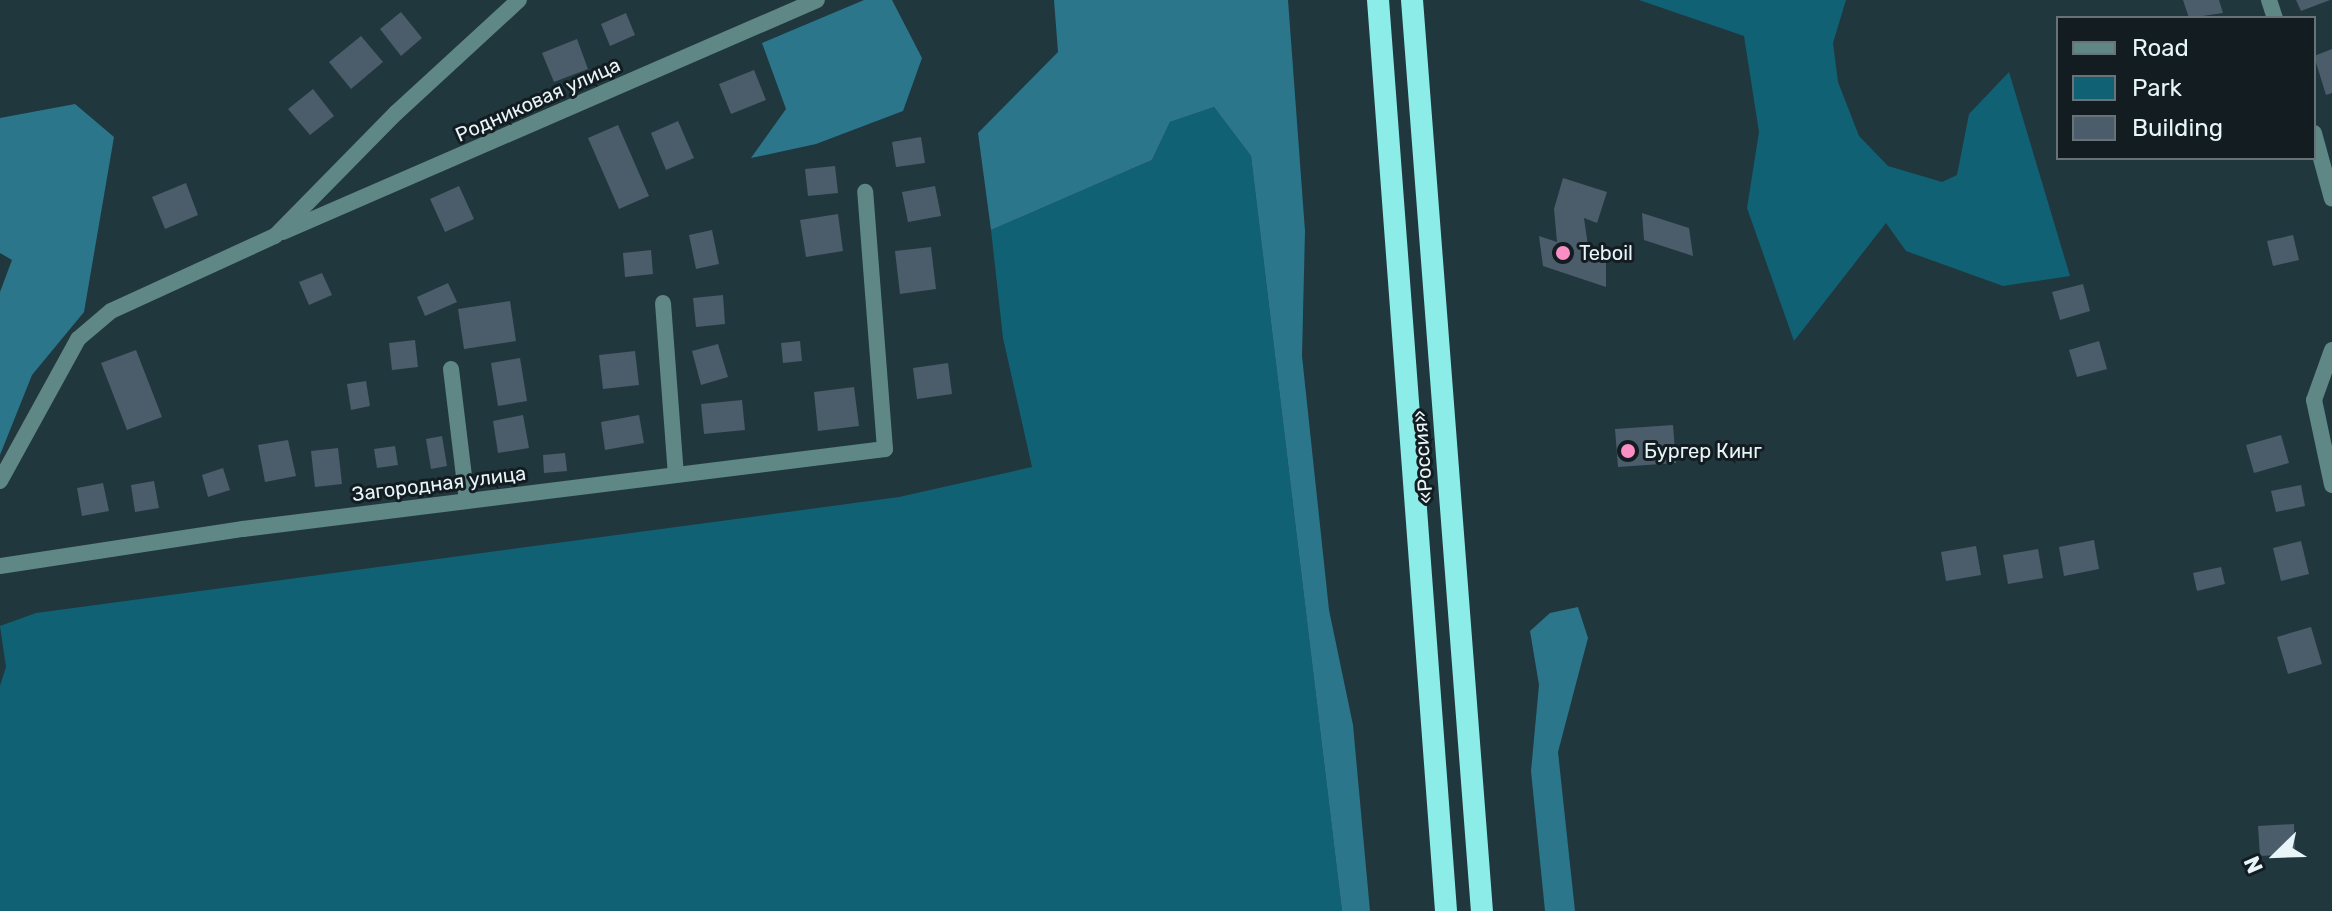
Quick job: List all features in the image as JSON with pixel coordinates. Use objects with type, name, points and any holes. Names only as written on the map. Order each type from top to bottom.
[{"type":"highway","name":"«Россия»","points":[[1378,0],[1446,911]]},
{"type":"highway","name":"«Россия»","points":[[1412,0],[1482,911]]},
{"type":"street","points":[[275,236],[396,113],[519,0]]},
{"type":"street","name":"Родниковая улица","points":[[0,481],[78,339],[123,305],[817,0]]},
{"type":"street","points":[[2316,139],[2332,199]]},
{"type":"street","name":"Загородная улица","points":[[0,566],[30,558],[885,449],[865,192]]},
{"type":"street","points":[[663,303],[676,474]]},
{"type":"street","points":[[2332,350],[2314,400],[2332,485]]},
{"type":"street","points":[[451,369],[467,501]]},
{"type":"green space","points":[[1639,0],[1846,0],[1833,43],[1838,82],[1859,136],[1888,166],[1942,182],[1957,175],[1969,114],[2009,72],[2070,276],[2003,286],[1906,251],[1886,223],[1794,341],[1747,208],[1759,132],[1744,36]]},
{"type":"green space","points":[[1214,107],[1251,156],[1342,911],[0,911],[0,686],[6,667],[0,626],[36,613],[899,497],[1032,467],[1003,338],[991,230],[1152,160],[1170,122]]},
{"type":"shaded area","points":[[864,0],[892,0],[922,58],[903,111],[816,144],[751,158],[786,109],[762,43]]},
{"type":"shaded area","points":[[1054,0],[1288,0],[1305,231],[1302,356],[1329,610],[1353,725],[1370,911],[1342,911],[1251,156],[1214,107],[1170,122],[1152,160],[991,230],[978,133],[1058,52]]},
{"type":"shaded area","points":[[75,104],[114,137],[84,312],[32,375],[0,455],[0,292],[12,260],[0,253],[0,118]]},
{"type":"shaded area","points":[[1578,607],[1588,638],[1558,752],[1575,911],[1545,911],[1531,771],[1539,685],[1530,631],[1550,613]]},
{"type":"building","points":[[2183,0],[2219,0],[2223,13],[2203,16],[2188,16]]},
{"type":"building","points":[[2296,0],[2330,0],[2301,11]]},
{"type":"building","points":[[401,12],[422,38],[401,56],[380,29]]},
{"type":"building","points":[[626,13],[635,35],[610,46],[601,24]]},
{"type":"building","points":[[361,36],[383,62],[351,89],[329,62]]},
{"type":"building","points":[[577,39],[588,69],[554,82],[542,53]]},
{"type":"building","points":[[2332,49],[2332,93],[2326,95],[2316,55]]},
{"type":"building","points":[[754,70],[766,100],[731,114],[719,84]]},
{"type":"building","points":[[313,89],[334,116],[310,135],[288,109]]},
{"type":"building","points":[[678,121],[694,158],[666,170],[651,133]]},
{"type":"building","points":[[618,125],[649,196],[619,209],[588,138]]},
{"type":"building","points":[[921,137],[925,163],[896,167],[892,142]]},
{"type":"building","points":[[835,166],[838,193],[808,196],[805,169]]},
{"type":"building","points":[[1563,178],[1607,192],[1597,223],[1584,218],[1589,253],[1606,258],[1606,287],[1543,266],[1539,236],[1557,242],[1554,209]]},
{"type":"building","points":[[186,183],[198,215],[165,229],[152,197]]},
{"type":"building","points":[[459,186],[474,219],[445,232],[430,199]]},
{"type":"building","points":[[935,186],[941,216],[908,222],[902,192]]},
{"type":"building","points":[[1642,213],[1689,228],[1693,256],[1644,240]]},
{"type":"building","points":[[838,214],[843,251],[806,257],[800,220]]},
{"type":"building","points":[[712,230],[719,264],[696,269],[689,235]]},
{"type":"building","points":[[2293,235],[2299,260],[2273,266],[2267,241]]},
{"type":"building","points":[[931,247],[936,289],[900,294],[895,251]]},
{"type":"building","points":[[651,250],[653,274],[625,277],[623,253]]},
{"type":"building","points":[[322,273],[332,295],[309,305],[299,282]]},
{"type":"building","points":[[448,283],[457,302],[425,316],[417,297]]},
{"type":"building","points":[[2083,284],[2090,311],[2060,320],[2052,292]]},
{"type":"building","points":[[723,295],[725,324],[696,327],[693,298]]},
{"type":"building","points":[[510,301],[516,341],[464,349],[458,309]]},
{"type":"building","points":[[415,340],[418,367],[392,370],[389,343]]},
{"type":"building","points":[[800,341],[802,361],[783,363],[781,343]]},
{"type":"building","points":[[2099,341],[2107,369],[2077,377],[2069,350]]},
{"type":"building","points":[[718,344],[728,377],[701,385],[692,351]]},
{"type":"building","points":[[136,350],[162,417],[127,430],[101,363]]},
{"type":"building","points":[[635,351],[639,385],[603,389],[599,355]]},
{"type":"building","points":[[520,358],[527,401],[498,406],[491,363]]},
{"type":"building","points":[[948,363],[952,394],[917,399],[913,368]]},
{"type":"building","points":[[366,381],[370,406],[351,410],[347,384]]},
{"type":"building","points":[[854,387],[859,426],[818,431],[814,392]]},
{"type":"building","points":[[742,400],[745,430],[704,434],[701,404]]},
{"type":"building","points":[[523,415],[529,448],[498,453],[493,421]]},
{"type":"building","points":[[639,415],[644,443],[605,450],[601,422]]},
{"type":"building","points":[[1673,425],[1676,463],[1618,467],[1615,429]]},
{"type":"building","points":[[2281,435],[2289,463],[2254,473],[2246,445]]},
{"type":"building","points":[[442,436],[447,466],[431,469],[426,439]]},
{"type":"building","points":[[288,440],[296,476],[265,482],[258,445]]},
{"type":"building","points":[[395,446],[398,465],[377,468],[374,449]]},
{"type":"building","points":[[338,448],[342,484],[315,487],[311,451]]},
{"type":"building","points":[[565,453],[567,471],[544,473],[543,455]]},
{"type":"building","points":[[223,468],[230,490],[208,497],[202,475]]},
{"type":"building","points":[[154,481],[159,508],[135,512],[131,485]]},
{"type":"building","points":[[103,483],[109,511],[82,516],[77,488]]},
{"type":"building","points":[[2301,485],[2305,506],[2276,512],[2271,491]]},
{"type":"building","points":[[2094,540],[2099,569],[2064,576],[2059,547]]},
{"type":"building","points":[[2301,541],[2309,574],[2281,581],[2273,548]]},
{"type":"building","points":[[1976,546],[1981,575],[1946,581],[1941,552]]},
{"type":"building","points":[[2038,549],[2043,578],[2008,584],[2003,555]]},
{"type":"building","points":[[2221,567],[2225,584],[2197,591],[2193,573]]},
{"type":"building","points":[[2311,627],[2322,664],[2288,674],[2277,637]]},
{"type":"building","points":[[2294,824],[2295,854],[2260,856],[2258,826]]},
{"type":"place","name":"Teboil","points":[[1563,253]]},
{"type":"place","name":"Бургер Кинг","points":[[1628,451]]}]
